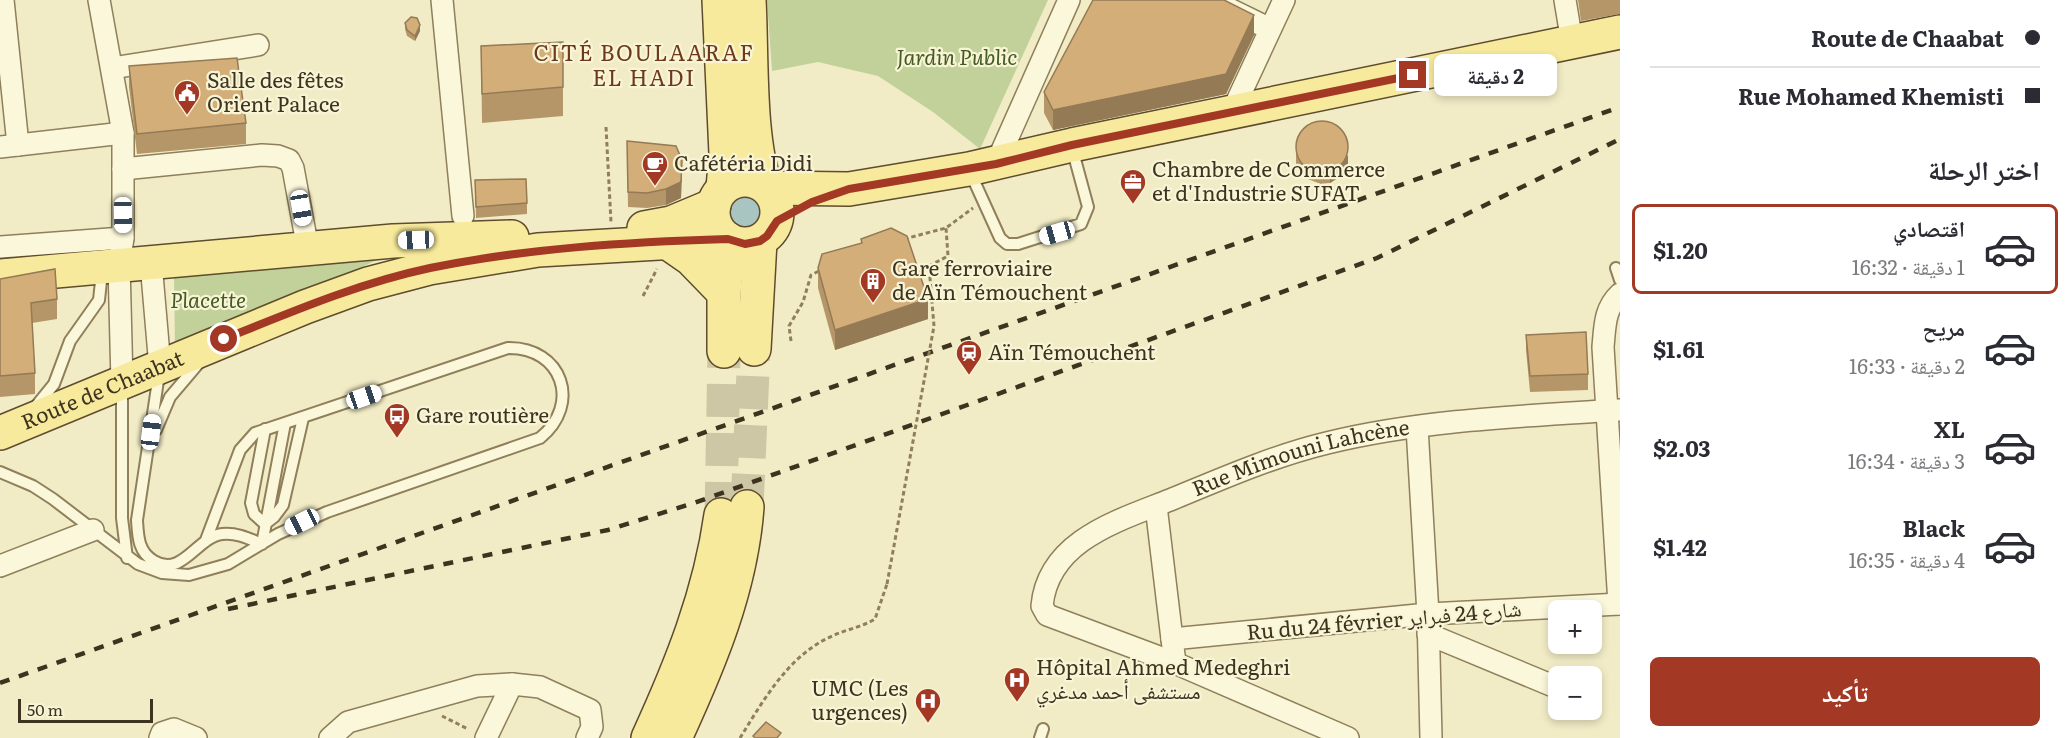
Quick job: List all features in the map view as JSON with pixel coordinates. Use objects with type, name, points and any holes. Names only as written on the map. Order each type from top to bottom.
[{"type":"main road","points":[[719,0],[726,154],[715,224],[748,235],[812,202],[849,189],[983,166],[1072,145],[1620,32]]},
{"type":"main road","points":[[724,293],[748,235],[777,203],[761,173],[756,137],[749,0]]},
{"type":"main road","points":[[0,276],[115,257],[151,263],[393,241],[535,236],[671,223],[719,197],[740,180],[758,182],[767,188],[849,189]]},
{"type":"main road","points":[[662,253],[691,259],[724,293],[739,350],[748,235]]},
{"type":"main road","name":"Route de Chaabat","points":[[9,423],[57,396],[123,384],[224,339],[358,288],[429,268],[538,250],[662,253],[748,235]]},
{"type":"main road","points":[[648,738],[692,638],[715,562],[734,511],[742,553],[709,664],[675,738]]},
{"type":"street","points":[[3,0],[9,146],[123,133]]},
{"type":"street","points":[[99,0],[123,133],[123,169],[115,257],[123,384]]},
{"type":"street","points":[[442,0],[463,216]]},
{"type":"street","points":[[983,166],[1069,0]]},
{"type":"street","points":[[1212,0],[1270,28]]},
{"type":"street","points":[[1231,114],[1284,0]]},
{"type":"street","points":[[1565,0],[1572,42]]},
{"type":"street","points":[[112,68],[258,45]]},
{"type":"street","points":[[123,169],[262,155],[278,156],[289,160],[293,168],[308,249]]},
{"type":"street","points":[[0,247],[115,257]]},
{"type":"street","points":[[151,263],[160,367]]},
{"type":"street","points":[[1620,294],[1611,303],[1605,324],[1603,347],[1613,411],[1620,604]]},
{"type":"street","name":"Rue Mimouni Lahcène","points":[[1175,663],[1047,615],[1042,606],[1043,595],[1050,574],[1059,559],[1082,541],[1115,522],[1264,461],[1328,443],[1417,427],[1613,411]]},
{"type":"street","points":[[1417,427],[1428,624],[1431,738]]},
{"type":"street","points":[[1156,506],[1175,663],[1348,738]]},
{"type":"street","points":[[0,566],[93,530]]},
{"type":"street","name":"Ru du 24 février شارع 24 فبراير","points":[[1172,639],[1428,624],[1620,604]]},
{"type":"street","points":[[1428,624],[1548,683]]},
{"type":"street","points":[[486,738],[512,684]]},
{"type":"street","points":[[330,738],[348,722],[477,686],[512,684],[540,687],[590,710],[592,728],[587,738]]},
{"type":"street","points":[[160,738],[162,733],[174,729],[196,738]]},
{"type":"lane","points":[[983,166],[982,201],[1000,238],[1007,244],[1018,244],[1076,228],[1086,217],[1088,207],[1072,145]]},
{"type":"lane","points":[[57,396],[70,341],[99,300],[103,284],[115,257]]},
{"type":"lane","points":[[1616,268],[1620,280]]},
{"type":"lane","points":[[148,453],[170,397],[188,374],[224,339]]},
{"type":"lane","points":[[0,472],[33,486],[53,499],[127,558],[149,569],[189,575],[228,564],[262,544],[327,512],[540,438],[557,420],[563,396],[557,373],[550,363],[531,351],[508,348],[265,429],[249,437],[240,450],[206,540],[193,553],[175,564],[159,563],[144,552],[140,545],[137,520],[160,367]]},
{"type":"lane","points":[[123,384],[122,518],[127,558]]},
{"type":"lane","points":[[265,524],[283,505],[303,418]]},
{"type":"lane","points":[[262,544],[285,423]]},
{"type":"lane","points":[[265,429],[251,503],[254,514],[265,524]]},
{"type":"lane","points":[[206,540],[231,534],[262,544]]},
{"type":"path","points":[[606,127],[612,230]]},
{"type":"path","points":[[903,239],[946,228],[982,201]]},
{"type":"path","points":[[740,738],[784,672],[828,638],[861,627],[875,619],[887,584],[934,326],[929,266],[948,256],[946,228]]},
{"type":"path","points":[[643,296],[662,253]]},
{"type":"path","points":[[790,341],[789,326],[803,302],[811,275],[822,270]]},
{"type":"path","points":[[415,703],[486,738]]},
{"type":"green space","name":"Jardin Public","points":[[767,0],[1048,0],[980,149],[933,112],[878,76],[818,62],[772,71]]},
{"type":"green space","name":"Placette","points":[[395,252],[175,351],[174,273]]},
{"type":"water","points":[[746,192],[762,199],[769,215],[762,231],[746,238],[730,231],[723,215],[730,199]]},
{"type":"building","points":[[1093,0],[1224,0],[1254,15],[1226,74],[1053,110],[1044,92]]},
{"type":"building","points":[[411,17],[417,18],[420,25],[415,36],[407,30],[405,23]]},
{"type":"building","points":[[563,42],[563,87],[482,94],[481,46]]},
{"type":"building","name":"Salle des fêtes Orient Palace","points":[[237,58],[246,123],[137,134],[129,66]]},
{"type":"building","points":[[1317,121],[1327,121],[1341,128],[1348,147],[1341,166],[1327,173],[1317,173],[1307,169],[1300,162],[1296,152],[1296,142],[1300,132],[1307,125]]},
{"type":"building","name":"Cafétéria Didi","points":[[627,141],[676,146],[682,160],[681,182],[666,189],[647,193],[628,192]]},
{"type":"building","points":[[526,179],[527,203],[476,207],[475,180]]},
{"type":"building","name":"Gare ferroviaire de Aïn Témouchent","points":[[891,228],[907,236],[928,299],[835,330],[818,268],[822,254],[862,243],[861,239]]},
{"type":"building","points":[[55,269],[57,299],[31,303],[35,373],[0,376],[0,279]]},
{"type":"building","points":[[1586,332],[1588,374],[1530,376],[1526,335]]},
{"type":"building","points":[[766,722],[781,733],[777,738],[755,738],[753,736]]},
{"type":"tunnel","points":[[747,507],[754,349]]},
{"type":"tunnel","points":[[721,515],[724,351]]},
{"type":"railway","points":[[0,683],[1620,107]]},
{"type":"railway","points":[[228,609],[608,530],[694,503],[1377,258],[1620,139]]},
{"type":"place","name":"Salle des fêtes Orient Palace","points":[[187,116]]},
{"type":"place","name":"Cafétéria Didi","points":[[655,187]]},
{"type":"place","name":"Chambre de Commerce et d'Industrie SUFAT","points":[[1133,205]]},
{"type":"place","name":"Gare ferroviaire de Aïn Témouchent","points":[[873,304]]},
{"type":"place","name":"Aïn Témouchent","points":[[969,376]]},
{"type":"place","name":"Gare routière","points":[[397,439]]},
{"type":"place","name":"Hôpital Ahmed Medeghri مستشفى أحمد مدغري","points":[[1017,703]]},
{"type":"place","name":"UMC (Les urgences)","points":[[928,724]]},
{"type":"district","name":"CITÉ BOULAARAF EL HADI","points":[[644,66]]},
{"type":"route","points":[[224,339],[347,292],[429,268],[538,250],[611,244],[728,239],[737,243],[752,244],[767,236],[777,221],[794,211],[849,189],[996,164],[1072,145],[1413,75]]}]
